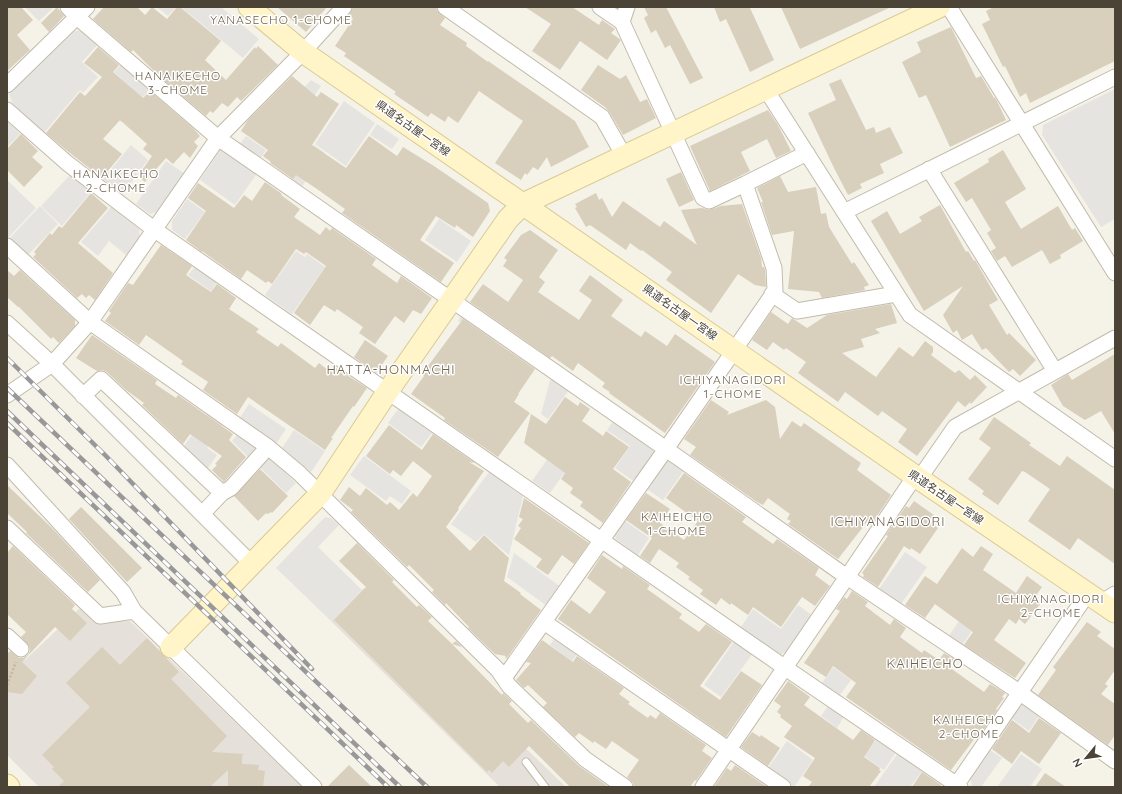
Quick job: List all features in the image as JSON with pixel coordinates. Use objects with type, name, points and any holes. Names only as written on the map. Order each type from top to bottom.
[{"type":"street","name":"県道名古屋一宮線","points":[[249,7],[303,52],[917,477],[1105,600]]},
{"type":"street","points":[[7,395],[52,364],[90,322],[218,138],[303,52],[344,7]]},
{"type":"street","points":[[445,7],[602,116],[624,156]]},
{"type":"street","points":[[600,7],[622,22],[703,198],[709,201],[807,154]]},
{"type":"street","points":[[622,22],[627,7]]},
{"type":"street","points":[[171,647],[320,494],[388,391],[508,219],[523,204],[765,88],[939,7]]},
{"type":"street","points":[[949,7],[1115,273]]},
{"type":"street","points":[[7,86],[77,10],[218,138],[848,577],[1019,692],[1115,761]]},
{"type":"street","points":[[844,212],[1115,77]]},
{"type":"street","points":[[765,88],[910,315],[1115,459]]},
{"type":"street","points":[[7,110],[67,163],[155,230],[957,786],[1019,692],[1105,600]]},
{"type":"street","points":[[929,169],[1055,371]]},
{"type":"street","points":[[504,678],[666,449],[775,291],[774,268],[745,184]]},
{"type":"street","points":[[7,246],[90,322],[268,447],[299,473],[498,670],[509,686],[585,759],[625,787]]},
{"type":"street","points":[[772,294],[797,311],[896,294]]},
{"type":"street","points":[[7,323],[52,364],[252,564]]},
{"type":"street","points":[[703,787],[784,667],[917,477],[955,427],[1115,338]]},
{"type":"street","points":[[83,396],[101,379],[222,493]]},
{"type":"street","points":[[202,514],[222,493],[231,488],[268,447]]},
{"type":"street","points":[[7,465],[123,592],[134,611],[314,787]]},
{"type":"street","points":[[7,528],[100,616],[134,611]]},
{"type":"street","points":[[544,622],[783,787]]},
{"type":"street","points":[[7,636],[21,650]]},
{"type":"lane","points":[[526,762],[545,787]]},
{"type":"path","points":[[7,686],[21,650]]},
{"type":"shaded area","points":[[25,7],[54,7],[39,21]]},
{"type":"shaded area","points":[[157,7],[176,7],[168,16]]},
{"type":"shaded area","points":[[181,7],[221,7],[259,39],[243,58]]},
{"type":"shaded area","points":[[82,30],[98,44],[82,62],[98,77],[83,93],[80,90],[44,133],[13,104],[9,94],[75,31]]},
{"type":"shaded area","points":[[122,63],[151,88],[121,122],[107,109],[134,79],[128,85],[114,72]]},
{"type":"shaded area","points":[[311,80],[321,86],[293,127],[280,115]]},
{"type":"shaded area","points":[[1115,89],[1115,219],[1101,227],[1042,135],[1043,125]]},
{"type":"shaded area","points":[[344,101],[375,123],[346,166],[315,144]]},
{"type":"shaded area","points":[[9,123],[20,134],[7,147],[7,125]]},
{"type":"shaded area","points":[[377,124],[399,139],[392,149],[370,135]]},
{"type":"shaded area","points":[[246,136],[266,150],[260,159],[239,145]]},
{"type":"shaded area","points":[[131,145],[148,160],[122,195],[103,179]]},
{"type":"shaded area","points":[[314,145],[325,153],[301,188],[290,180]]},
{"type":"shaded area","points":[[225,149],[258,172],[235,205],[200,180],[220,150]]},
{"type":"shaded area","points":[[166,161],[185,174],[159,211],[150,214],[136,204]]},
{"type":"shaded area","points":[[70,175],[91,192],[62,226],[41,206]]},
{"type":"shaded area","points":[[7,180],[36,208],[7,239]]},
{"type":"shaded area","points":[[187,199],[205,212],[185,239],[172,230],[172,221]]},
{"type":"shaded area","points":[[40,206],[58,224],[27,256],[9,239]]},
{"type":"shaded area","points":[[111,207],[139,229],[140,237],[126,255],[109,241],[98,256],[81,242]]},
{"type":"shaded area","points":[[439,219],[471,241],[457,262],[425,240]]},
{"type":"shaded area","points":[[296,251],[305,257],[307,254],[325,267],[292,314],[265,295]]},
{"type":"shaded area","points":[[195,267],[217,282],[211,291],[188,275]]},
{"type":"shaded area","points":[[462,314],[497,338],[492,345],[458,321]]},
{"type":"shaded area","points":[[551,377],[569,390],[548,419],[541,414]]},
{"type":"shaded area","points":[[249,404],[286,429],[276,444],[239,419]]},
{"type":"shaded area","points":[[398,409],[432,433],[421,447],[388,423]]},
{"type":"shaded area","points":[[208,412],[224,423],[207,448],[217,455],[206,471],[182,449]]},
{"type":"shaded area","points":[[614,420],[652,447],[654,455],[635,482],[615,468],[630,446],[607,430]]},
{"type":"shaded area","points":[[294,430],[325,451],[311,472],[282,448]]},
{"type":"shaded area","points":[[240,432],[259,447],[251,460],[232,441]]},
{"type":"shaded area","points":[[565,434],[583,446],[550,493],[532,481]]},
{"type":"shaded area","points":[[268,456],[296,483],[286,493],[258,465]]},
{"type":"shaded area","points":[[364,456],[411,491],[402,504],[390,496],[386,501],[350,475]]},
{"type":"shaded area","points":[[670,459],[685,469],[663,500],[645,488],[664,461]]},
{"type":"shaded area","points":[[489,472],[523,496],[509,555],[484,534],[476,542],[451,524]]},
{"type":"shaded area","points":[[325,517],[331,518],[339,525],[318,547],[362,590],[331,621],[276,568]]},
{"type":"shaded area","points":[[624,520],[649,538],[638,555],[616,539],[614,533]]},
{"type":"shaded area","points":[[905,552],[927,567],[901,604],[879,589]]},
{"type":"shaded area","points":[[514,553],[561,587],[547,606],[507,577]]},
{"type":"shaded area","points":[[364,588],[378,602],[376,604],[566,787],[500,787],[331,621]]},
{"type":"shaded area","points":[[798,605],[812,615],[786,652],[780,655],[741,627],[753,609],[781,629]]},
{"type":"shaded area","points":[[80,608],[94,622],[130,621],[302,787],[39,787],[7,755],[7,690],[21,657],[25,660]]},
{"type":"shaded area","points":[[968,608],[981,617],[961,647],[948,637]]},
{"type":"shaded area","points":[[556,636],[579,652],[572,661],[550,645]]},
{"type":"shaded area","points":[[735,640],[753,653],[721,697],[704,685]]},
{"type":"shaded area","points":[[833,667],[851,680],[840,695],[822,683]]},
{"type":"shaded area","points":[[1023,704],[1039,716],[1029,731],[1011,718]]},
{"type":"shaded area","points":[[828,706],[844,717],[837,728],[821,716]]},
{"type":"shaded area","points":[[877,738],[896,752],[884,770],[864,756]]},
{"type":"shaded area","points":[[787,741],[813,760],[794,787],[768,768]]},
{"type":"shaded area","points":[[990,750],[1002,758],[981,787],[973,787],[970,778]]},
{"type":"shaded area","points":[[898,753],[922,771],[910,787],[874,787]]},
{"type":"shaded area","points":[[1021,754],[1042,769],[1030,787],[997,787]]},
{"type":"building","points":[[7,7],[21,7],[33,20],[17,35],[30,50],[7,71]]},
{"type":"building","points":[[57,7],[64,16],[49,32],[41,23]]},
{"type":"building","points":[[104,7],[137,7],[145,15],[152,7],[167,19],[177,7],[180,7],[221,41],[205,60],[226,80],[255,47],[256,49],[258,46],[278,65],[241,101],[237,97],[228,107],[222,103],[213,113],[210,111],[206,116],[161,78],[133,50],[131,52],[93,19]]},
{"type":"building","points":[[277,7],[327,7],[306,32]]},
{"type":"building","points":[[353,7],[436,7],[437,11],[445,18],[440,25],[467,43],[466,46],[488,62],[575,121],[589,147],[551,167],[547,157],[538,170],[533,167],[527,175],[525,173],[521,180],[495,163],[523,121],[479,91],[458,123],[448,116],[445,122],[431,113],[428,117],[394,94],[396,92],[344,56],[346,53],[335,46],[353,19],[349,15]]},
{"type":"building","points":[[525,7],[572,7],[599,25],[602,20],[615,29],[611,33],[621,40],[607,60],[580,41],[560,70],[532,51],[551,24]]},
{"type":"building","points":[[644,7],[666,7],[703,78],[690,84],[670,45],[665,48],[656,30],[651,33],[644,18],[648,15]]},
{"type":"building","points":[[714,7],[752,7],[750,8],[774,60],[750,72],[726,19],[720,22]]},
{"type":"building","points":[[781,7],[891,7],[800,49]]},
{"type":"building","points":[[994,7],[1115,7],[1115,61],[1030,103],[1026,93],[1020,97],[1005,66],[1003,67],[982,24],[990,20],[986,11]]},
{"type":"building","points":[[951,27],[976,78],[981,76],[997,101],[1006,120],[950,147],[926,95],[919,98],[902,62],[921,52],[917,42]]},
{"type":"building","points":[[98,47],[119,65],[113,72],[143,98],[150,91],[200,136],[194,142],[198,146],[190,158],[184,152],[173,164],[166,158],[145,182],[138,176],[152,156],[143,149],[147,144],[120,120],[103,139],[122,154],[102,178],[46,133],[80,92],[85,96],[102,77],[84,63]]},
{"type":"building","points":[[598,65],[620,79],[626,75],[640,102],[647,99],[656,118],[623,135],[605,107],[581,90]]},
{"type":"building","points":[[292,76],[317,97],[321,92],[339,104],[312,145],[346,168],[369,136],[397,156],[403,147],[488,203],[490,211],[473,237],[456,225],[455,228],[436,216],[420,240],[454,263],[441,282],[342,213],[345,209],[317,189],[296,175],[293,179],[270,163],[271,162],[263,156],[268,150],[241,131],[248,120]]},
{"type":"building","points":[[841,79],[866,130],[874,127],[876,133],[890,127],[903,153],[880,164],[884,173],[860,184],[862,188],[848,195],[808,113],[836,100],[829,84]]},
{"type":"building","points":[[768,110],[778,125],[791,151],[776,158],[767,139],[741,152],[750,171],[710,191],[690,146]]},
{"type":"building","points":[[21,134],[38,151],[32,157],[43,167],[24,187],[7,170],[7,149]]},
{"type":"building","points":[[1003,150],[1026,189],[1005,202],[1021,229],[1058,206],[1072,230],[1075,228],[1083,241],[1060,255],[1061,258],[1050,264],[1042,250],[1012,267],[1005,256],[997,261],[991,251],[996,248],[987,233],[991,230],[972,198],[966,202],[954,183],[989,162],[988,159]]},
{"type":"building","points":[[681,172],[694,200],[679,207],[666,179]]},
{"type":"building","points":[[780,176],[788,192],[816,187],[821,214],[826,213],[829,227],[852,264],[854,262],[869,285],[864,287],[865,290],[822,298],[819,292],[788,289],[794,231],[772,235],[761,202],[763,202],[757,188]]},
{"type":"building","points":[[265,182],[300,209],[294,217],[320,235],[326,227],[330,231],[332,228],[376,259],[372,265],[397,283],[401,276],[432,298],[421,314],[413,310],[404,323],[395,316],[375,344],[359,333],[363,327],[337,309],[335,312],[324,305],[310,325],[294,313],[326,266],[306,252],[304,254],[296,249],[272,284],[268,281],[266,283],[247,270],[241,279],[186,240],[206,211],[188,198],[198,183],[234,208],[244,195],[252,201]]},
{"type":"building","points":[[91,193],[108,208],[78,243],[113,273],[95,300],[89,295],[86,298],[82,294],[77,298],[33,257],[36,254],[34,252],[50,233],[52,235],[59,226],[62,228]]},
{"type":"building","points":[[596,193],[599,200],[602,198],[612,217],[623,201],[660,227],[664,221],[697,245],[681,210],[702,208],[709,210],[721,206],[742,204],[761,258],[762,267],[764,267],[765,270],[766,287],[755,285],[738,274],[711,313],[666,280],[672,272],[642,250],[641,251],[630,243],[626,250],[590,225],[586,227],[575,208],[577,207],[575,204]]},
{"type":"building","points":[[940,205],[966,252],[968,251],[974,261],[975,260],[998,300],[989,305],[1007,335],[1009,333],[1036,360],[1020,376],[1013,369],[1009,372],[986,348],[982,350],[972,334],[962,340],[957,330],[953,333],[943,315],[963,286],[924,311],[871,221],[887,211],[900,234],[922,221],[919,217]]},
{"type":"building","points":[[530,230],[558,250],[539,277],[545,282],[538,292],[579,320],[592,300],[579,291],[590,275],[623,300],[611,316],[641,337],[645,331],[667,346],[675,334],[715,362],[665,433],[609,393],[610,392],[602,387],[605,383],[578,363],[573,371],[552,356],[550,358],[470,302],[483,284],[508,302],[523,280],[503,266],[507,260],[504,258],[521,235]]},
{"type":"building","points":[[161,245],[192,266],[186,275],[211,292],[217,284],[236,298],[229,309],[259,329],[256,332],[278,347],[281,343],[315,368],[319,363],[329,371],[333,366],[367,388],[331,438],[333,438],[325,450],[248,397],[237,414],[203,390],[208,382],[181,364],[183,361],[146,335],[139,345],[105,321],[111,313],[109,311],[128,283],[133,285]]},
{"type":"building","points":[[7,270],[14,276],[20,270],[75,320],[75,326],[59,343],[53,337],[51,339],[7,297]]},
{"type":"building","points":[[891,304],[897,323],[875,329],[880,333],[861,339],[864,347],[842,353],[876,377],[899,347],[913,357],[925,341],[933,347],[933,352],[931,355],[955,373],[959,370],[970,380],[975,375],[987,387],[971,404],[970,402],[965,407],[958,401],[917,456],[898,442],[907,429],[882,411],[878,416],[845,392],[838,402],[798,373],[806,362],[786,348],[784,350],[773,342],[767,350],[752,340],[771,312],[788,324],[792,318],[807,328],[827,315]]},
{"type":"building","points":[[463,319],[535,369],[514,402],[530,413],[498,457],[444,420],[445,418],[411,394],[424,376],[422,374]]},
{"type":"building","points":[[92,335],[157,380],[155,384],[176,398],[178,395],[233,434],[229,440],[246,457],[224,482],[212,470],[222,456],[190,434],[183,444],[142,405],[144,403],[126,390],[107,372],[103,370],[97,371],[76,358]]},
{"type":"building","points":[[365,340],[388,356],[376,373],[354,357]]},
{"type":"building","points":[[1115,354],[1115,434],[1101,411],[1085,420],[1063,406],[1051,385],[1068,374],[1072,380]]},
{"type":"building","points":[[565,397],[578,406],[580,402],[590,409],[582,421],[603,436],[606,431],[629,447],[613,469],[631,482],[603,523],[580,506],[583,502],[570,493],[573,488],[561,479],[565,473],[524,443],[531,414],[546,424]]},
{"type":"building","points":[[711,400],[729,412],[727,415],[766,400],[775,407],[780,439],[792,421],[801,427],[804,423],[861,463],[857,470],[891,495],[871,525],[867,522],[838,559],[788,524],[791,521],[787,519],[790,514],[768,498],[763,505],[757,502],[690,455],[696,447],[684,439]]},
{"type":"building","points":[[994,417],[1031,443],[1029,445],[1060,466],[1067,456],[1115,490],[1115,564],[1078,538],[1070,550],[1028,521],[1050,489],[1025,472],[1022,471],[998,505],[982,494],[984,491],[968,479],[991,448],[979,439]]},
{"type":"building","points":[[389,425],[422,450],[433,434],[475,463],[469,462],[484,471],[446,527],[470,551],[484,535],[509,558],[504,581],[541,610],[507,658],[505,658],[506,656],[495,654],[468,628],[469,627],[446,603],[445,605],[432,592],[434,590],[409,565],[407,567],[351,512],[353,510],[340,500],[349,487],[360,496],[366,488],[387,505],[390,502],[399,510],[413,493],[417,497],[432,476],[413,461],[401,476],[393,470],[390,474],[366,456]]},
{"type":"building","points":[[260,469],[288,496],[272,513],[266,513],[258,521],[234,496]]},
{"type":"building","points":[[684,473],[746,517],[742,522],[773,544],[777,539],[819,568],[815,575],[830,586],[815,606],[802,597],[781,627],[753,607],[748,615],[721,598],[716,605],[700,594],[703,590],[688,579],[690,577],[676,567],[679,563],[659,549],[650,563],[640,556],[652,538],[626,520],[646,493],[670,509],[660,523],[684,540],[698,521],[666,498]]},
{"type":"building","points":[[7,485],[53,529],[100,580],[88,592],[7,513]]},
{"type":"building","points":[[524,498],[589,543],[574,564],[562,555],[548,575],[536,567],[542,559],[514,539],[521,528],[518,526],[523,519],[519,517]]},
{"type":"building","points":[[914,501],[934,515],[930,522],[938,528],[920,554],[911,548],[910,550],[904,546],[878,587],[863,577],[864,575],[862,573],[888,536],[886,535],[906,506],[909,508]]},
{"type":"building","points":[[81,507],[142,568],[127,582],[69,519]]},
{"type":"building","points":[[357,543],[394,580],[392,582],[417,607],[419,605],[432,617],[428,621],[502,695],[503,693],[512,701],[509,704],[528,723],[531,720],[579,766],[609,787],[570,787],[529,746],[509,767],[503,761],[492,773],[489,770],[487,772],[334,620],[366,587],[339,561]]},
{"type":"building","points":[[13,546],[75,605],[72,609],[87,623],[70,641],[55,627],[22,662],[37,676],[22,694],[7,692],[7,654],[10,651],[19,658],[23,658],[28,655],[30,651],[29,646],[21,637],[26,632],[7,614],[7,553]]},
{"type":"building","points":[[981,546],[993,554],[983,570],[1016,593],[1027,576],[1042,587],[1034,598],[1041,603],[1025,624],[1019,619],[1016,624],[1009,619],[994,640],[1026,663],[1015,678],[964,645],[973,632],[935,604],[925,618],[905,605],[925,576],[937,584],[962,548],[973,557]]},
{"type":"building","points":[[602,555],[622,569],[623,566],[650,585],[647,589],[682,614],[679,618],[699,632],[706,624],[732,642],[700,686],[720,700],[741,671],[762,685],[726,737],[558,619],[571,600],[590,614],[606,592],[587,578]]},
{"type":"building","points":[[852,591],[868,602],[865,606],[890,625],[894,619],[906,628],[900,637],[922,653],[924,650],[939,660],[944,653],[954,659],[949,667],[984,692],[990,684],[1005,693],[1002,697],[1004,698],[996,709],[997,710],[977,739],[975,738],[951,770],[846,697],[856,683],[833,666],[826,677],[804,663],[840,611],[836,609],[844,597],[847,599]]},
{"type":"building","points":[[1087,622],[1101,632],[1097,636],[1115,649],[1115,670],[1105,684],[1108,686],[1101,694],[1115,704],[1115,735],[1108,745],[1038,695],[1056,670],[1053,667]]},
{"type":"building","points":[[147,638],[179,672],[171,679],[227,736],[212,752],[244,754],[242,756],[242,764],[259,765],[258,770],[265,771],[263,787],[228,787],[228,770],[210,787],[58,787],[64,781],[52,769],[54,767],[42,755],[90,707],[66,683],[102,647],[120,665]]},
{"type":"building","points":[[542,640],[573,662],[577,656],[624,688],[619,694],[630,702],[628,704],[648,718],[650,715],[656,719],[660,713],[706,745],[702,751],[712,758],[696,781],[695,780],[690,787],[634,787],[633,783],[627,777],[639,760],[612,741],[606,749],[594,741],[593,743],[579,733],[575,737],[543,707],[547,703],[528,685],[524,688],[516,680],[531,663],[526,662]]},
{"type":"building","points":[[456,641],[462,647],[452,644]]},
{"type":"building","points":[[788,681],[810,697],[804,705],[853,740],[861,730],[875,740],[864,757],[880,768],[879,770],[881,771],[869,787],[808,787],[812,782],[803,776],[815,758],[784,737],[792,726],[780,717],[781,715],[777,712],[781,706],[774,701]]},
{"type":"building","points":[[1039,718],[1061,733],[1039,764],[1021,751],[1012,764],[992,749],[1012,720],[1029,733]]},
{"type":"building","points":[[752,732],[760,737],[761,735],[780,748],[768,766],[741,747]]},
{"type":"building","points":[[349,765],[372,787],[327,787]]},
{"type":"building","points":[[735,765],[767,787],[714,787],[727,768],[731,771]]},
{"type":"building","points":[[922,772],[941,785],[940,787],[912,787]]},
{"type":"building","points":[[1045,773],[1066,787],[1035,787]]},
{"type":"railway","points":[[7,358],[106,456],[312,669]]},
{"type":"railway","points":[[7,388],[427,787]]},
{"type":"railway","points":[[7,411],[400,787]]},
{"type":"railway","points":[[7,423],[388,787]]},
{"type":"district","name":"YANASECHO 1-CHOME","points":[[281,20]]},
{"type":"district","name":"HANAIKECHO 3-CHOME","points":[[178,83]]},
{"type":"district","name":"HANAIKECHO 2-CHOME","points":[[116,181]]},
{"type":"district","name":"HATTA-HONMACHI","points":[[391,369]]},
{"type":"district","name":"ICHIYANAGIDORI 1-CHOME","points":[[733,387]]},
{"type":"district","name":"ICHIYANAGIDORI","points":[[888,521]]},
{"type":"district","name":"KAIHEICHO 1-CHOME","points":[[677,524]]},
{"type":"district","name":"ICHIYANAGIDORI 2-CHOME","points":[[1051,606]]},
{"type":"district","name":"KAIHEICHO","points":[[925,663]]},
{"type":"district","name":"KAIHEICHO 2-CHOME","points":[[969,727]]}]
